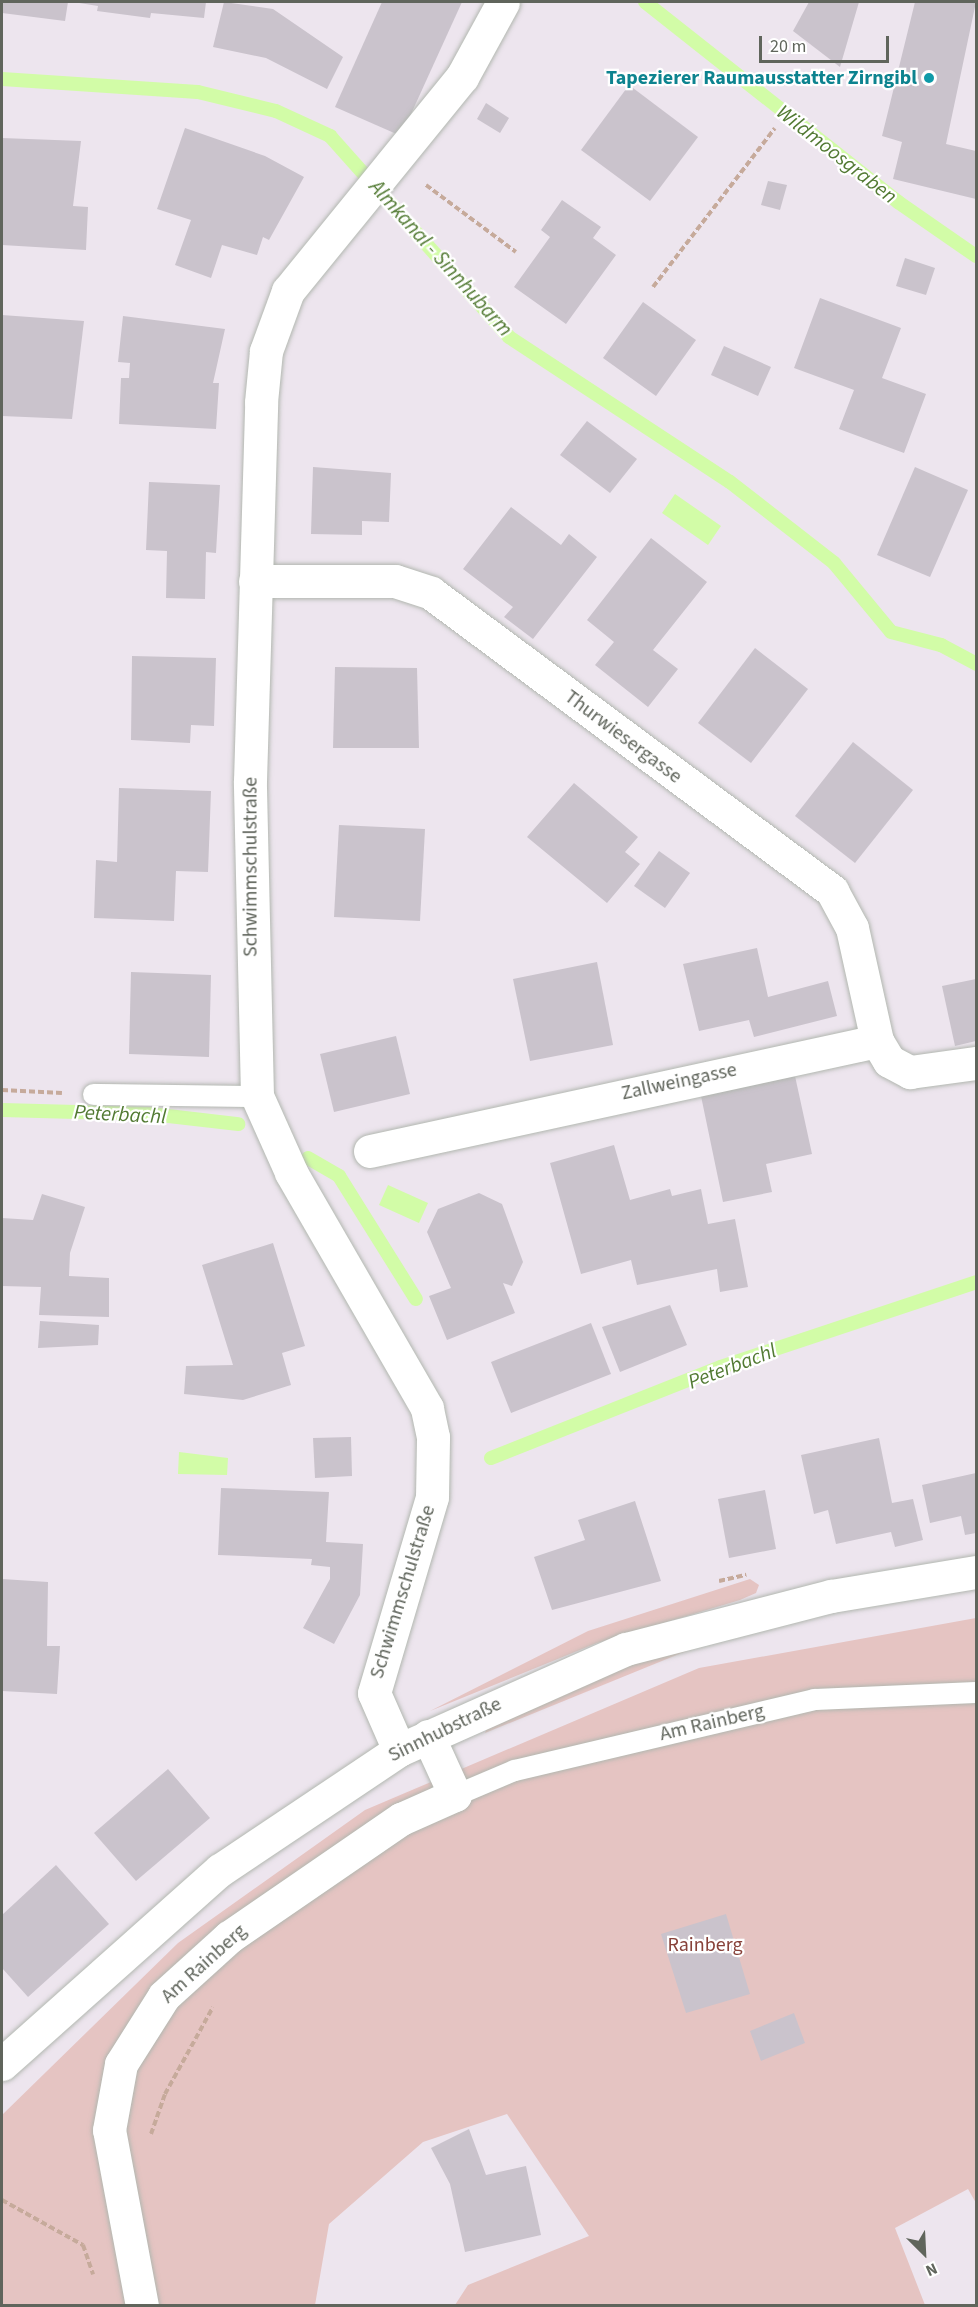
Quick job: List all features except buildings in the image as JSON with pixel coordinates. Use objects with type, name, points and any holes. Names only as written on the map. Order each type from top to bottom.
[{"type":"street","name":"Schwimmschulstraße","points":[[413,1743],[374,1694],[432,1497],[433,1437],[428,1408],[291,1172],[257,1096],[250,793],[255,580],[266,351],[288,291],[373,190],[462,77],[502,2]]},
{"type":"street","name":"Thurwiesergasse","points":[[255,580],[395,581],[431,593],[832,891],[852,928],[877,1041]]},
{"type":"street","points":[[877,1041],[889,1061],[910,1072],[976,1063]]},
{"type":"street","name":"Zallweingasse","points":[[370,1151],[877,1041]]},
{"type":"street","name":"Sinnhubstraße","points":[[2,2064],[220,1870],[413,1743],[636,1646],[831,1596],[976,1572]]},
{"type":"street","points":[[413,1743],[455,1795]]},
{"type":"street","name":"Am Rainberg","points":[[142,2306],[109,2130],[121,2064],[164,1996],[229,1937],[401,1819],[455,1795]]},
{"type":"lane","points":[[93,1094],[257,1096]]},
{"type":"lane","name":"Am Rainberg","points":[[455,1795],[514,1770],[814,1699],[976,1692]]},
{"type":"path","points":[[653,287],[775,128]]},
{"type":"path","points":[[438,194],[516,252]]},
{"type":"path","points":[[2,1090],[93,1094]]},
{"type":"path","points":[[149,2138],[165,2094],[215,2003]]},
{"type":"path","points":[[2,2200],[83,2245],[97,2285]]},
{"type":"green space","points":[[750,1579],[759,1585],[756,1593],[740,1600],[597,1643],[430,1711],[588,1631]]},
{"type":"green space","name":"Rainberg","points":[[976,1618],[976,2203],[968,2189],[895,2228],[925,2305],[455,2305],[468,2285],[589,2236],[507,2114],[423,2142],[329,2224],[315,2305],[2,2306],[2,2115],[178,1943],[365,1810],[699,1668]]},
{"type":"green space","points":[[695,1642],[706,1643],[485,1733],[488,1725],[605,1674]]},
{"type":"shaded area","points":[[675,494],[721,526],[708,545],[662,513]]},
{"type":"shaded area","points":[[388,1185],[428,1203],[419,1223],[379,1205]]},
{"type":"shaded area","points":[[179,1452],[228,1458],[227,1475],[178,1474]]},
{"type":"waterway","name":"Wildmoosgraben","points":[[645,2],[898,202],[976,256]]},
{"type":"waterway","name":"Almkanal - Sinnhubarm","points":[[2,79],[198,92],[276,111],[330,136],[509,337],[730,482],[834,563],[891,632],[941,645],[976,664]]},
{"type":"waterway","name":"Peterbachl","points":[[2,1110],[151,1114],[238,1124]]},
{"type":"waterway","name":"Peterbachl","points":[[308,1158],[339,1176],[416,1299]]},
{"type":"waterway","name":"Peterbachl","points":[[491,1458],[721,1367],[976,1282]]},
{"type":"place","name":"Tapezierer Raumausstatter Zirngibl","points":[[929,78]]}]
